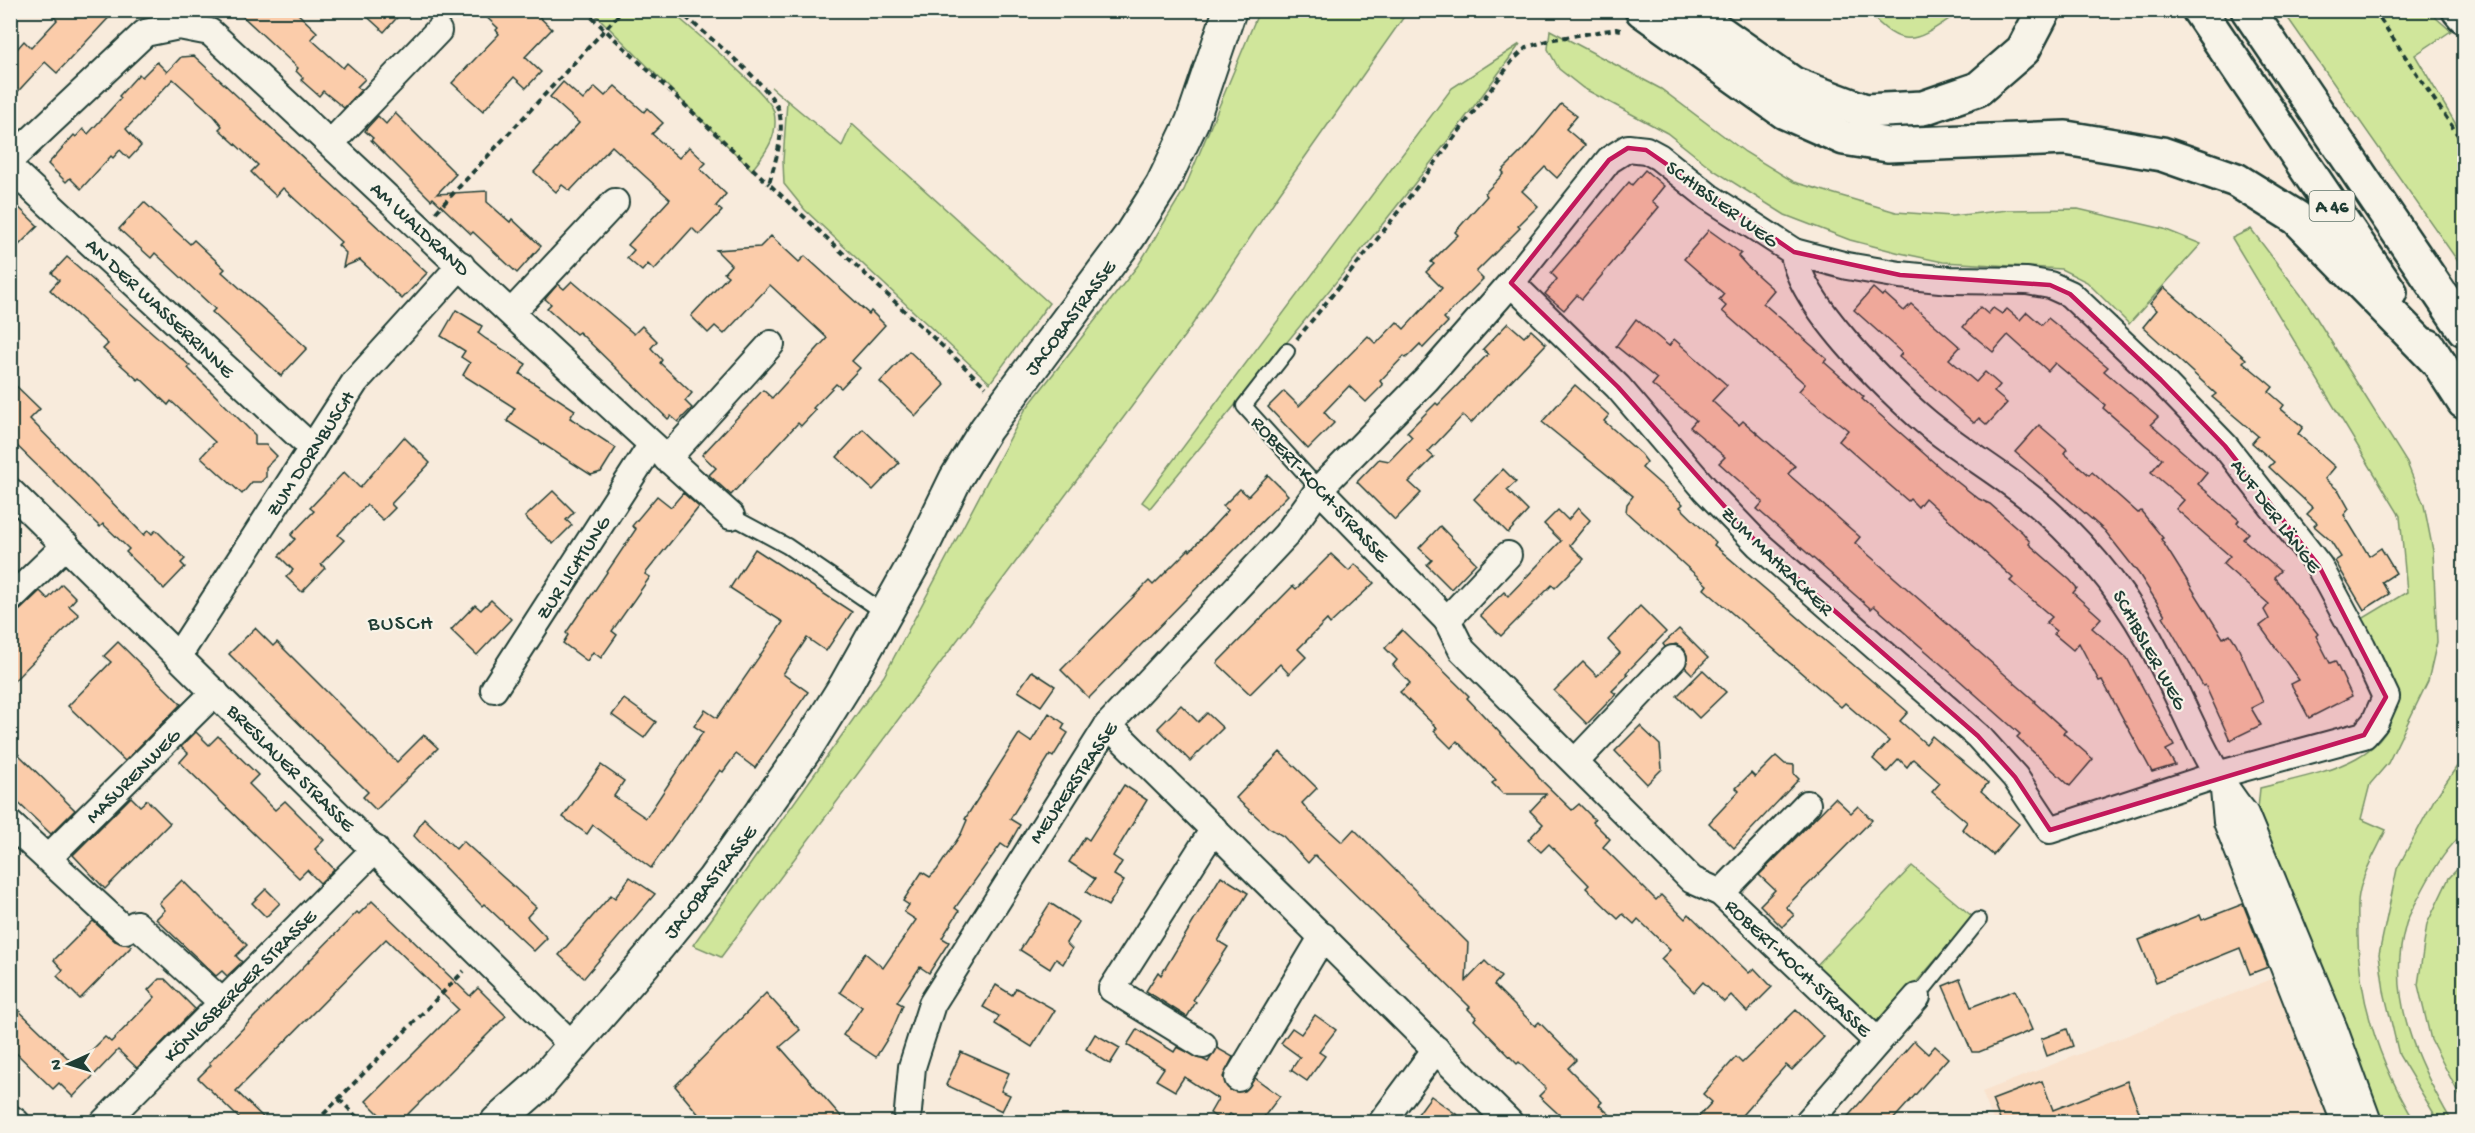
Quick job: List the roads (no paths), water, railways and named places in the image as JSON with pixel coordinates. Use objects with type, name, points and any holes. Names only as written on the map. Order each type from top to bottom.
[{"type":"main road","points":[[1688,10],[1793,84],[1865,111],[1923,108],[1978,89],[2023,50],[2044,10]]},
{"type":"main road","name":"A 46","points":[[2199,10],[2464,402]]},
{"type":"main road","name":"A 46","points":[[2248,10],[2464,329]]},
{"type":"main road","points":[[2459,10],[2464,16]]},
{"type":"main road","points":[[1639,21],[1785,112],[1844,138],[1888,145],[2066,138],[2162,154],[2236,180],[2297,218],[2440,364]]},
{"type":"street","name":"JACOBASTRASSE","points":[[497,1122],[539,1085],[713,880],[756,822],[845,686],[919,554],[956,478],[1006,402],[1129,237],[1162,185],[1192,122],[1230,10]]},
{"type":"street","name":"AM WALDRAND","points":[[10,160],[145,33],[180,18],[210,32],[512,312],[659,452],[731,516]]},
{"type":"street","points":[[331,143],[438,31]]},
{"type":"street","name":"SCHIBSLER WEG","points":[[1319,489],[1426,380],[1511,283],[1609,160],[1628,148],[1646,150],[1659,157],[1709,197],[1794,252],[1803,284],[1831,325],[1878,375],[1925,421],[2044,509],[2092,555],[2129,605],[2160,658],[2221,782],[2244,814],[2334,1029],[2368,1122]]},
{"type":"street","name":"AN DER WASSERRINNE","points":[[10,168],[311,447]]},
{"type":"street","points":[[512,312],[615,202]]},
{"type":"street","name":"AUF DER LÄNGE","points":[[1794,252],[1847,266],[1900,275],[1950,280],[2027,281],[2070,294],[2153,372],[2225,446],[2319,566],[2386,697],[2375,722],[2364,735],[2221,782],[2050,830]]},
{"type":"street","name":"ZUM DORNBUSCH","points":[[178,656],[355,382],[460,265]]},
{"type":"street","name":"ZUM MAHRACKER","points":[[1511,283],[1618,387],[1706,490],[1758,545],[1978,736],[2015,777],[2050,830]]},
{"type":"street","points":[[659,452],[771,344]]},
{"type":"street","name":"ZUR LICHTUNG","points":[[494,689],[659,452]]},
{"type":"street","name":"ROBERT-KOCH-STRASSE","points":[[1319,489],[1447,620],[1462,650],[1576,761],[1692,880],[1721,894],[1877,1041]]},
{"type":"street","name":"MEURERSTRASSE","points":[[906,1122],[912,1067],[932,1004],[1108,725],[1286,535],[1319,489]]},
{"type":"street","name":"BRESLAUER STRASSE","points":[[10,490],[572,1045]]},
{"type":"street","points":[[10,599],[66,545]]},
{"type":"street","points":[[1447,620],[1508,555]]},
{"type":"street","points":[[1576,761],[1673,659]]},
{"type":"street","name":"MASURENWEG","points":[[48,858],[215,692]]},
{"type":"street","points":[[1108,725],[1509,1122]]},
{"type":"street","name":"SCHIBSLER WEG","points":[[2221,782],[2227,822],[2345,1122]]},
{"type":"street","name":"ROBERT-KOCH-STRASSE","points":[[1721,894],[1807,804]]},
{"type":"street","points":[[10,824],[125,930],[136,924],[222,1002]]},
{"type":"street","points":[[1203,1045],[1112,988],[1214,829]]},
{"type":"street","name":"KÖNIGSBERGER STRASSE","points":[[104,1122],[375,849]]},
{"type":"street","points":[[1238,1078],[1323,936]]},
{"type":"street","points":[[1808,1122],[1917,997]]},
{"type":"street","points":[[1382,1122],[1436,1049]]},
{"type":"street","points":[[10,1118],[16,1122]]},
{"type":"lane","name":"ROBERT-KOCH-STRASSE","points":[[1287,351],[1244,406],[1319,489]]},
{"type":"lane","name":"AM WALDRAND","points":[[731,516],[787,546],[885,613]]},
{"type":"lane","points":[[1917,997],[1979,920]]},
{"type":"district","name":"BUSCH","points":[[401,621]]}]
